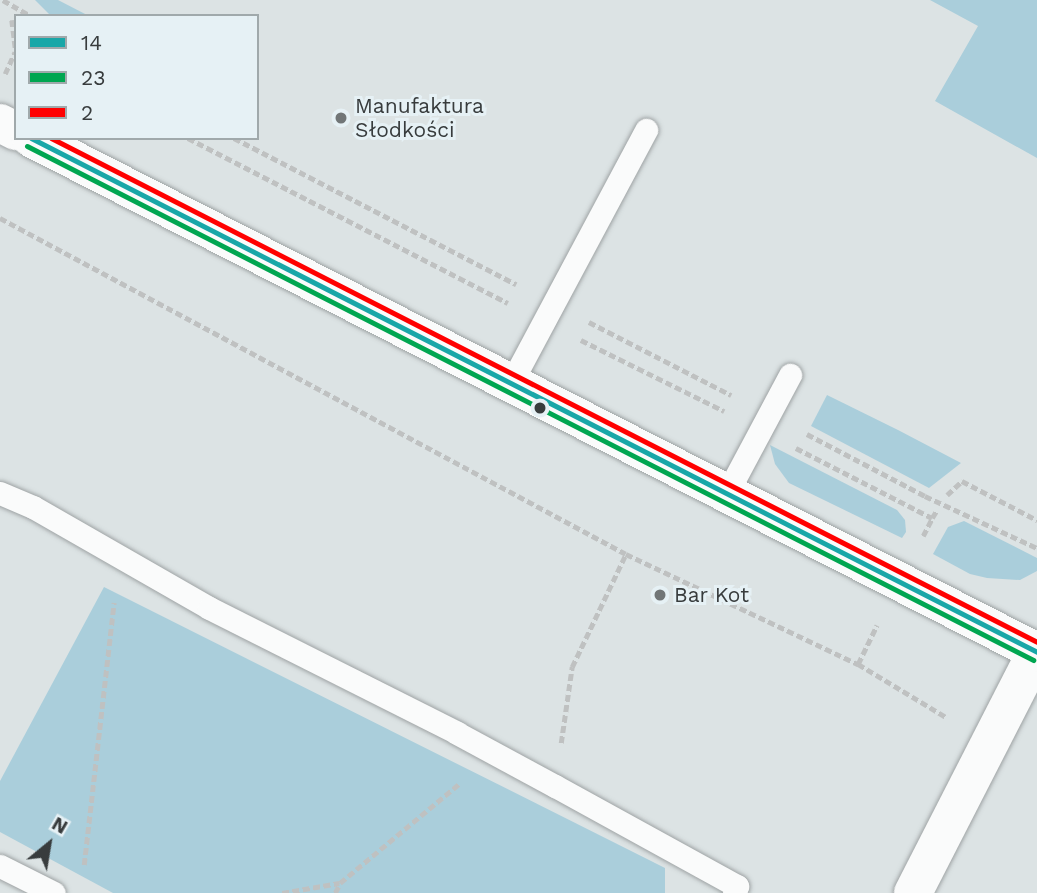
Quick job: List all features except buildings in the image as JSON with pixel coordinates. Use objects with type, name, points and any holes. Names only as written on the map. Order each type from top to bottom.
[{"type":"street","points":[[35,140],[1037,652],[913,893]]},
{"type":"lane","points":[[511,383],[646,130]]},
{"type":"lane","points":[[727,493],[790,375]]},
{"type":"lane","points":[[0,493],[33,507],[209,608],[555,786],[737,886],[734,893]]},
{"type":"lane","points":[[0,866],[54,893]]},
{"type":"path","points":[[2,0],[27,14]]},
{"type":"path","points":[[12,20],[14,42]]},
{"type":"path","points":[[1,80],[14,55]]},
{"type":"path","points":[[192,140],[518,308]]},
{"type":"path","points":[[238,140],[528,290]]},
{"type":"path","points":[[0,218],[626,554],[858,664],[990,742]]},
{"type":"path","points":[[579,316],[735,397]]},
{"type":"path","points":[[570,334],[726,412]]},
{"type":"path","points":[[802,432],[925,496],[1037,548]]},
{"type":"path","points":[[795,448],[932,518]]},
{"type":"path","points":[[947,495],[962,481],[1037,520]]},
{"type":"path","points":[[918,546],[937,510]]},
{"type":"path","points":[[555,786],[572,667],[626,554]]},
{"type":"path","points":[[84,866],[120,556]]},
{"type":"path","points":[[858,664],[882,615]]},
{"type":"path","points":[[335,893],[340,883],[496,754]]},
{"type":"path","points":[[282,893],[340,883]]},
{"type":"shaded area","points":[[35,0],[58,0],[85,14],[49,14]]},
{"type":"shaded area","points":[[930,0],[1037,0],[1037,158],[935,101],[978,26]]},
{"type":"shaded area","points":[[827,395],[961,463],[929,488],[811,426]]},
{"type":"shaded area","points":[[770,445],[897,510],[905,520],[906,532],[902,538],[789,483],[775,464]]},
{"type":"shaded area","points":[[964,521],[1037,558],[1037,571],[1020,580],[987,578],[970,574],[933,554],[948,527]]},
{"type":"shaded area","points":[[104,587],[665,868],[665,893],[113,893],[0,832],[0,781]]},
{"type":"transit line","name":"14","points":[[35,140],[1037,652]]},
{"type":"transit line","name":"2","points":[[55,140],[1037,642]]},
{"type":"transit line","name":"23","points":[[27,146],[1033,660]]},
{"type":"place","name":"Manufaktura Słodkości","points":[[341,118]]},
{"type":"place","name":"Bar Kot","points":[[660,595]]}]
